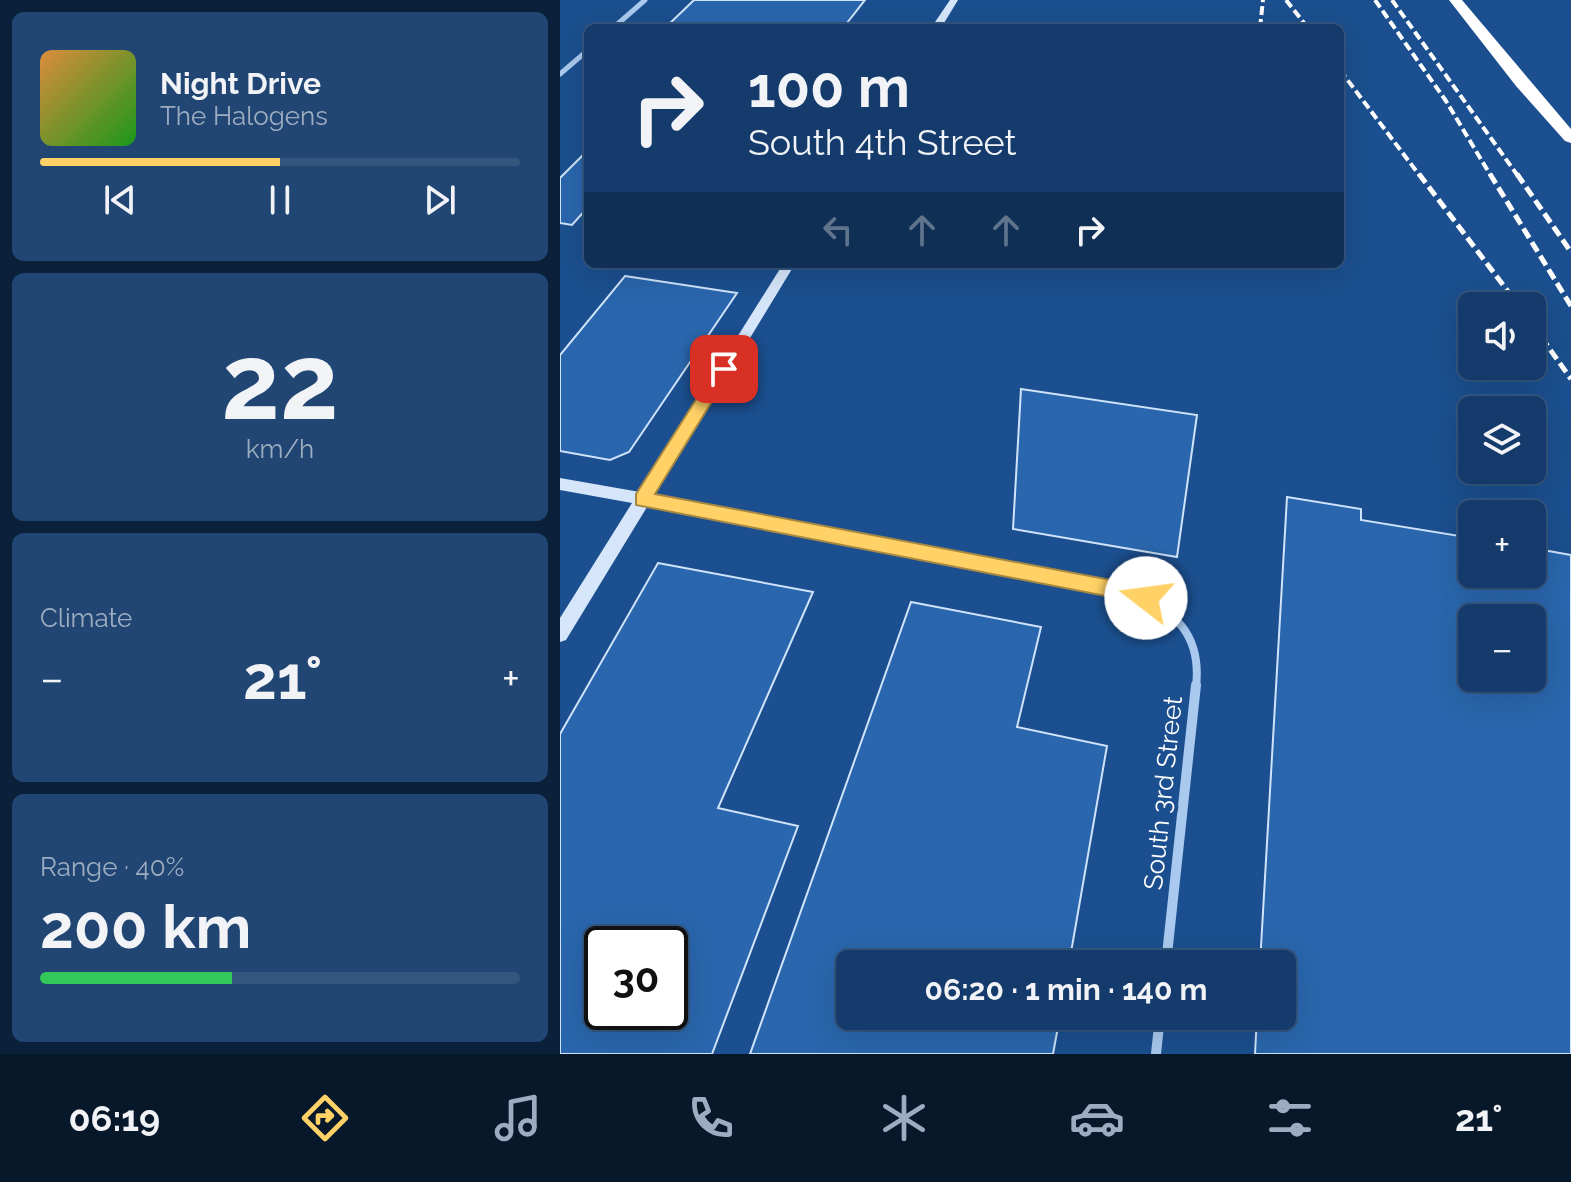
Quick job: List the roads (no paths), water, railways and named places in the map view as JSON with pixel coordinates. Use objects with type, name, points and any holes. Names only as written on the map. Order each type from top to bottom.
[{"type":"highway","points":[[1455,0],[1521,83],[1571,137]]},
{"type":"main road","points":[[939,24],[954,0]]},
{"type":"main road","points":[[560,634],[787,268]]},
{"type":"main road","points":[[560,484],[643,499]]},
{"type":"street","points":[[618,24],[645,0]]},
{"type":"street","points":[[560,74],[584,53]]},
{"type":"street","name":"South 3rd Street","points":[[643,499],[1111,588],[1162,605],[1188,628],[1196,645],[1198,683],[1168,950]]},
{"type":"street","points":[[1156,1054],[1159,1030]]},
{"type":"railway","points":[[1260,24],[1263,0]]},
{"type":"railway","points":[[1286,0],[1305,24]]},
{"type":"railway","points":[[1375,0],[1446,101],[1491,176]]},
{"type":"railway","points":[[1392,0],[1518,176]]},
{"type":"railway","points":[[1344,75],[1420,176]]},
{"type":"railway","points":[[1419,174],[1508,292]]},
{"type":"railway","points":[[1490,174],[1571,306]]},
{"type":"railway","points":[[1517,174],[1571,252]]},
{"type":"railway","points":[[1546,344],[1571,379]]}]
